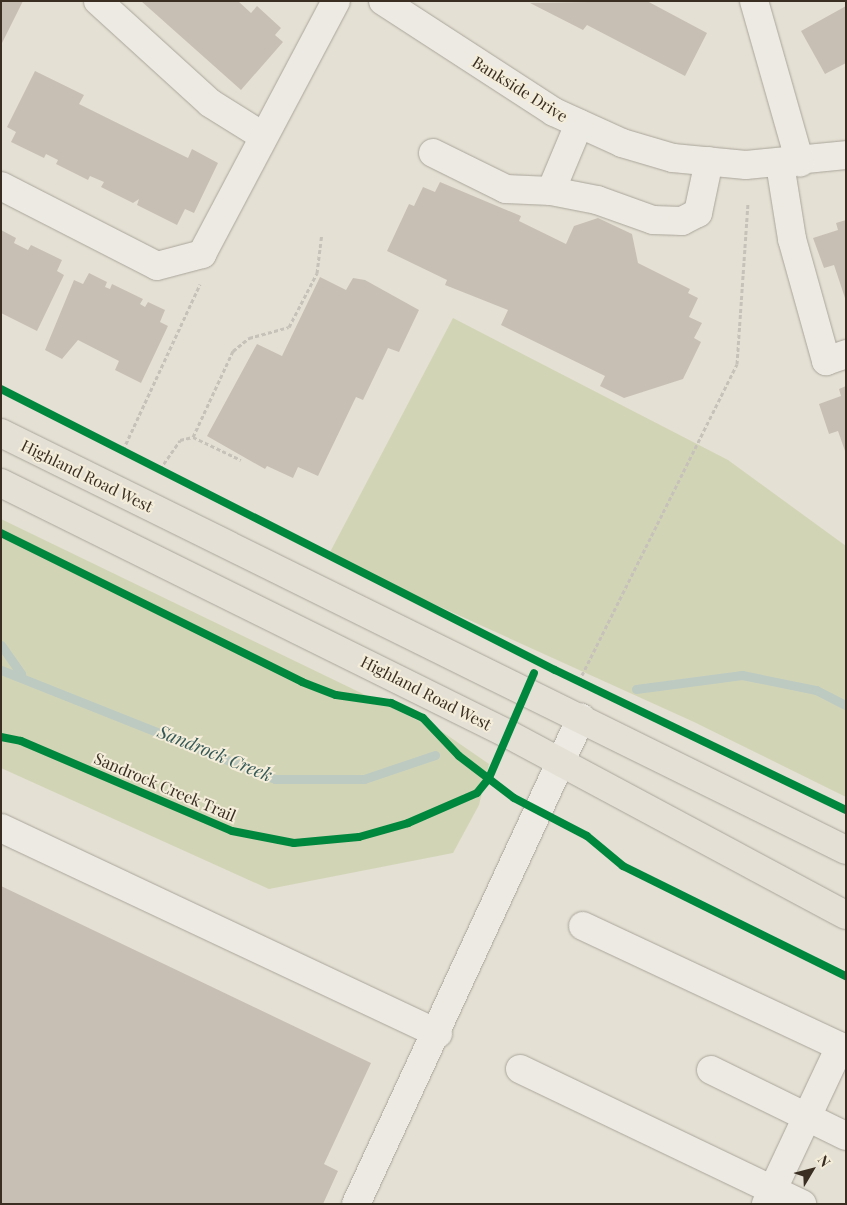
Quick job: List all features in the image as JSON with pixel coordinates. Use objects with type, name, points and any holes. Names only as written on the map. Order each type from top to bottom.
[{"type":"main road","name":"Highland Road West","points":[[1,434],[846,850]]},
{"type":"main road","name":"Highland Road West","points":[[1,483],[560,762],[846,915]]},
{"type":"street","points":[[98,1],[210,103],[263,136]]},
{"type":"street","points":[[1,186],[157,266],[202,254],[336,1]]},
{"type":"street","name":"Bankside Drive","points":[[383,1],[554,112],[579,124],[673,158],[790,163],[846,155]]},
{"type":"street","points":[[754,1],[790,163],[792,238],[826,361],[846,354]]},
{"type":"street","points":[[551,191],[579,124]]},
{"type":"street","points":[[433,153],[506,189],[551,191],[597,200],[653,220],[682,221],[698,213],[709,161]]},
{"type":"street","points":[[356,1204],[438,1034],[581,718]]},
{"type":"street","points":[[1,828],[438,1034]]},
{"type":"street","points":[[583,926],[843,1048],[807,1117],[769,1197]]},
{"type":"street","points":[[520,1069],[769,1197],[802,1204]]},
{"type":"street","points":[[711,1070],[846,1136]]},
{"type":"path","points":[[579,681],[737,364],[748,203]]},
{"type":"path","points":[[193,437],[233,351],[249,338],[289,327],[316,273],[322,235]]},
{"type":"path","points":[[114,446],[127,452],[200,290],[202,254]]},
{"type":"path","points":[[169,474],[156,467],[180,440],[193,437],[241,460]]},
{"type":"path","points":[[571,677],[588,686]]},
{"type":"green space","points":[[453,318],[728,460],[846,546],[846,797],[694,722],[328,556]]},
{"type":"green space","points":[[1,519],[444,733],[489,764],[479,805],[453,853],[269,889],[1,768]]},
{"type":"building","points":[[1,1],[23,1],[1,45]]},
{"type":"building","points":[[141,1],[238,1],[251,13],[257,6],[281,28],[275,35],[283,42],[241,90]]},
{"type":"building","points":[[647,1],[707,33],[685,76],[587,25],[583,30],[530,3]]},
{"type":"building","points":[[846,6],[846,63],[825,74],[801,31]]},
{"type":"building","points":[[35,71],[84,95],[79,104],[188,158],[192,149],[218,163],[194,213],[185,209],[177,225],[137,205],[139,199],[133,203],[101,187],[104,182],[90,176],[88,180],[56,164],[58,160],[46,154],[44,158],[11,142],[16,132],[7,127]]},
{"type":"building","points":[[440,182],[521,216],[519,221],[566,244],[574,226],[598,218],[632,234],[638,263],[690,289],[688,293],[698,298],[689,317],[702,323],[694,338],[701,342],[683,379],[624,398],[600,386],[605,376],[501,325],[508,310],[445,285],[447,280],[387,251],[409,204],[414,206],[423,187],[435,192]]},
{"type":"building","points":[[846,220],[845,298],[834,265],[824,268],[813,238],[838,230],[836,223]]},
{"type":"building","points":[[1,230],[16,238],[14,243],[28,250],[31,245],[62,260],[57,271],[64,275],[37,331],[1,313]]},
{"type":"building","points":[[89,273],[107,282],[105,287],[110,289],[112,284],[143,299],[140,304],[145,307],[148,302],[165,310],[160,322],[168,326],[141,383],[115,370],[119,361],[78,340],[62,359],[45,350],[74,280],[83,284]]},
{"type":"building","points":[[320,277],[346,290],[353,278],[365,280],[419,310],[399,352],[388,348],[363,400],[356,397],[318,476],[298,467],[293,478],[267,466],[265,469],[207,436],[257,344],[282,356]]},
{"type":"building","points":[[846,386],[845,451],[838,431],[829,434],[819,404],[841,396],[839,389]]},
{"type":"building","points":[[1,886],[371,1063],[324,1164],[338,1171],[323,1204],[1,1204]]},
{"type":"waterway","points":[[1,645],[21,674]]},
{"type":"waterway","name":"Sandrock Creek","points":[[1,670],[275,779],[364,779],[435,755]]},
{"type":"waterway","name":"Sandrock Creek","points":[[636,689],[742,675],[816,690],[846,705]]},
{"type":"cycle path","points":[[1,389],[555,670],[846,810]]},
{"type":"cycle path","points":[[1,533],[302,682],[336,695],[391,703],[423,718],[459,756],[514,798],[587,836],[623,866],[846,976]]},
{"type":"cycle path","name":"Sandrock Creek Trail","points":[[1,737],[21,741],[232,831],[294,843],[359,837],[408,823],[477,793],[489,778],[534,673]]}]
